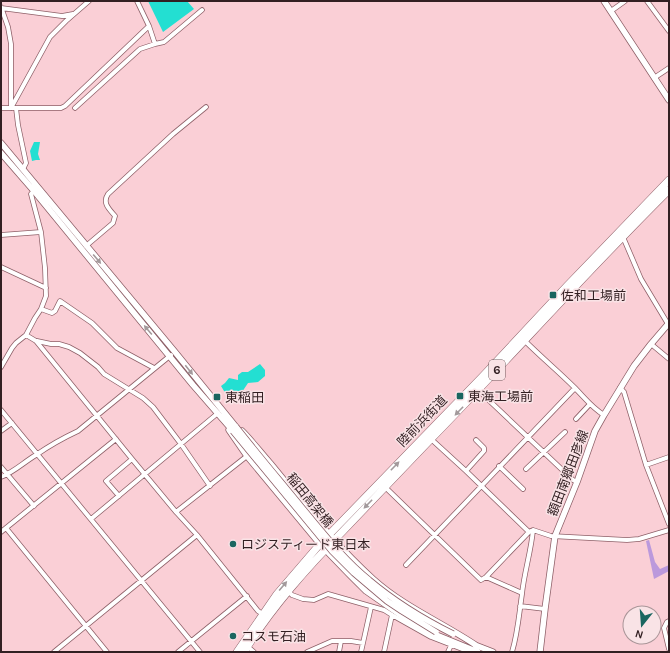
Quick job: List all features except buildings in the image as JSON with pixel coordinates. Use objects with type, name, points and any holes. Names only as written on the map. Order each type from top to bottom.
[{"type":"highway","name":"陸前浜街道","points":[[237,652],[265,616],[288,591],[322,547],[329,534],[482,377],[669,180]]},
{"type":"highway","name":"陸前浜街道","points":[[246,649],[276,594],[322,547],[334,540],[669,190]]},
{"type":"street","points":[[14,108],[50,37],[73,14],[89,1]]},
{"type":"street","points":[[138,1],[155,44]]},
{"type":"street","points":[[604,1],[669,100]]},
{"type":"street","points":[[611,11],[625,1]]},
{"type":"street","points":[[646,1],[669,31]]},
{"type":"street","points":[[23,169],[26,163],[14,108],[11,44],[8,27],[1,8],[62,16],[73,14]]},
{"type":"street","points":[[75,108],[140,49],[164,42],[202,10]]},
{"type":"street","points":[[1,108],[61,108],[149,26]]},
{"type":"street","points":[[654,78],[669,68]]},
{"type":"street","points":[[86,246],[113,223],[115,216],[108,209],[105,203],[105,198],[108,194],[173,134],[206,107]]},
{"type":"street","points":[[2,146],[23,169],[86,246],[172,354],[193,385],[248,437],[334,540],[351,558],[373,579],[391,593],[408,605],[460,634],[478,649]]},
{"type":"street","points":[[1,153],[172,354]]},
{"type":"street","points":[[1,365],[16,343],[26,335],[41,309],[46,296],[41,232],[31,194],[34,192]]},
{"type":"street","points":[[1,235],[41,232]]},
{"type":"street","points":[[623,237],[641,279],[669,324]]},
{"type":"street","points":[[1,267],[46,288]]},
{"type":"street","points":[[41,309],[52,314],[60,301],[92,323],[117,348],[154,368]]},
{"type":"street","name":"額田南郷田彦線","points":[[540,652],[555,536],[577,482],[595,431],[634,366],[669,324]]},
{"type":"street","points":[[26,335],[36,341],[258,611],[265,616]]},
{"type":"street","points":[[524,340],[590,404],[604,415]]},
{"type":"street","points":[[36,341],[69,347],[80,353],[98,367],[104,374],[143,398],[153,407],[210,486]]},
{"type":"street","points":[[651,344],[669,358]]},
{"type":"street","points":[[1,477],[7,475],[37,454],[78,431],[172,354]]},
{"type":"street","points":[[406,565],[575,388]]},
{"type":"street","points":[[620,388],[624,392],[646,465],[669,524]]},
{"type":"street","points":[[478,390],[573,480],[577,482]]},
{"type":"street","points":[[576,419],[590,404]]},
{"type":"street","points":[[1,410],[200,652]]},
{"type":"street","points":[[220,411],[234,429]]},
{"type":"street","points":[[91,519],[220,411]]},
{"type":"street","points":[[220,411],[247,456],[322,547],[366,591],[412,623],[470,652]]},
{"type":"street","points":[[1,432],[12,423]]},
{"type":"street","name":"稲田高架橋","points":[[234,429],[332,551],[354,573],[387,601],[452,643]]},
{"type":"street","name":"稲田高架橋","points":[[234,429],[335,548],[354,567],[399,603],[429,622],[478,649]]},
{"type":"street","points":[[526,469],[565,432]]},
{"type":"street","points":[[1,532],[116,439]]},
{"type":"street","points":[[431,439],[531,531],[551,536],[639,540],[669,530]]},
{"type":"street","points":[[466,471],[484,451],[484,448],[476,440]]},
{"type":"street","points":[[176,512],[247,456]]},
{"type":"street","points":[[646,465],[669,457]]},
{"type":"street","points":[[119,496],[106,481],[132,459]]},
{"type":"street","points":[[499,466],[523,489]]},
{"type":"street","points":[[1,467],[34,506]]},
{"type":"street","points":[[385,487],[481,580],[486,577],[531,531]]},
{"type":"street","points":[[6,528],[107,652]]},
{"type":"street","points":[[512,652],[517,638],[522,593],[532,546],[531,531]]},
{"type":"street","points":[[54,652],[197,535]]},
{"type":"street","points":[[486,577],[522,593]]},
{"type":"street","points":[[288,591],[292,595],[303,599],[314,600],[328,594],[384,610],[432,637],[493,652]]},
{"type":"street","points":[[178,652],[247,596]]},
{"type":"street","points":[[520,606],[545,609]]},
{"type":"street","points":[[362,652],[371,607]]},
{"type":"street","points":[[384,652],[392,615]]},
{"type":"street","points":[[669,621],[664,628],[669,649]]},
{"type":"street","points":[[307,652],[332,641],[351,641],[363,643]]},
{"type":"street","points":[[339,652],[341,641]]},
{"type":"street","points":[[448,652],[452,643]]},
{"type":"street","points":[[246,649],[254,652]]},
{"type":"shaded area","points":[[649,540],[655,562],[660,569],[669,565],[669,571],[654,579],[646,541]]},
{"type":"water","points":[[148,1],[187,1],[194,9],[163,32]]},
{"type":"water","points":[[34,142],[40,142],[38,154],[40,160],[32,161],[30,151]]},
{"type":"water","points":[[260,364],[265,370],[265,376],[258,382],[248,383],[242,392],[237,391],[228,394],[224,391],[221,386],[229,378],[238,380],[238,375],[242,372],[248,372]]},
{"type":"place","name":"佐和工場前","points":[[553,295]]},
{"type":"place","name":"東海工場前","points":[[460,396]]},
{"type":"place","name":"東稲田","points":[[217,397]]},
{"type":"place","name":"ロジスティード東日本","points":[[233,544]]},
{"type":"place","name":"コスモ石油","points":[[233,636]]}]
